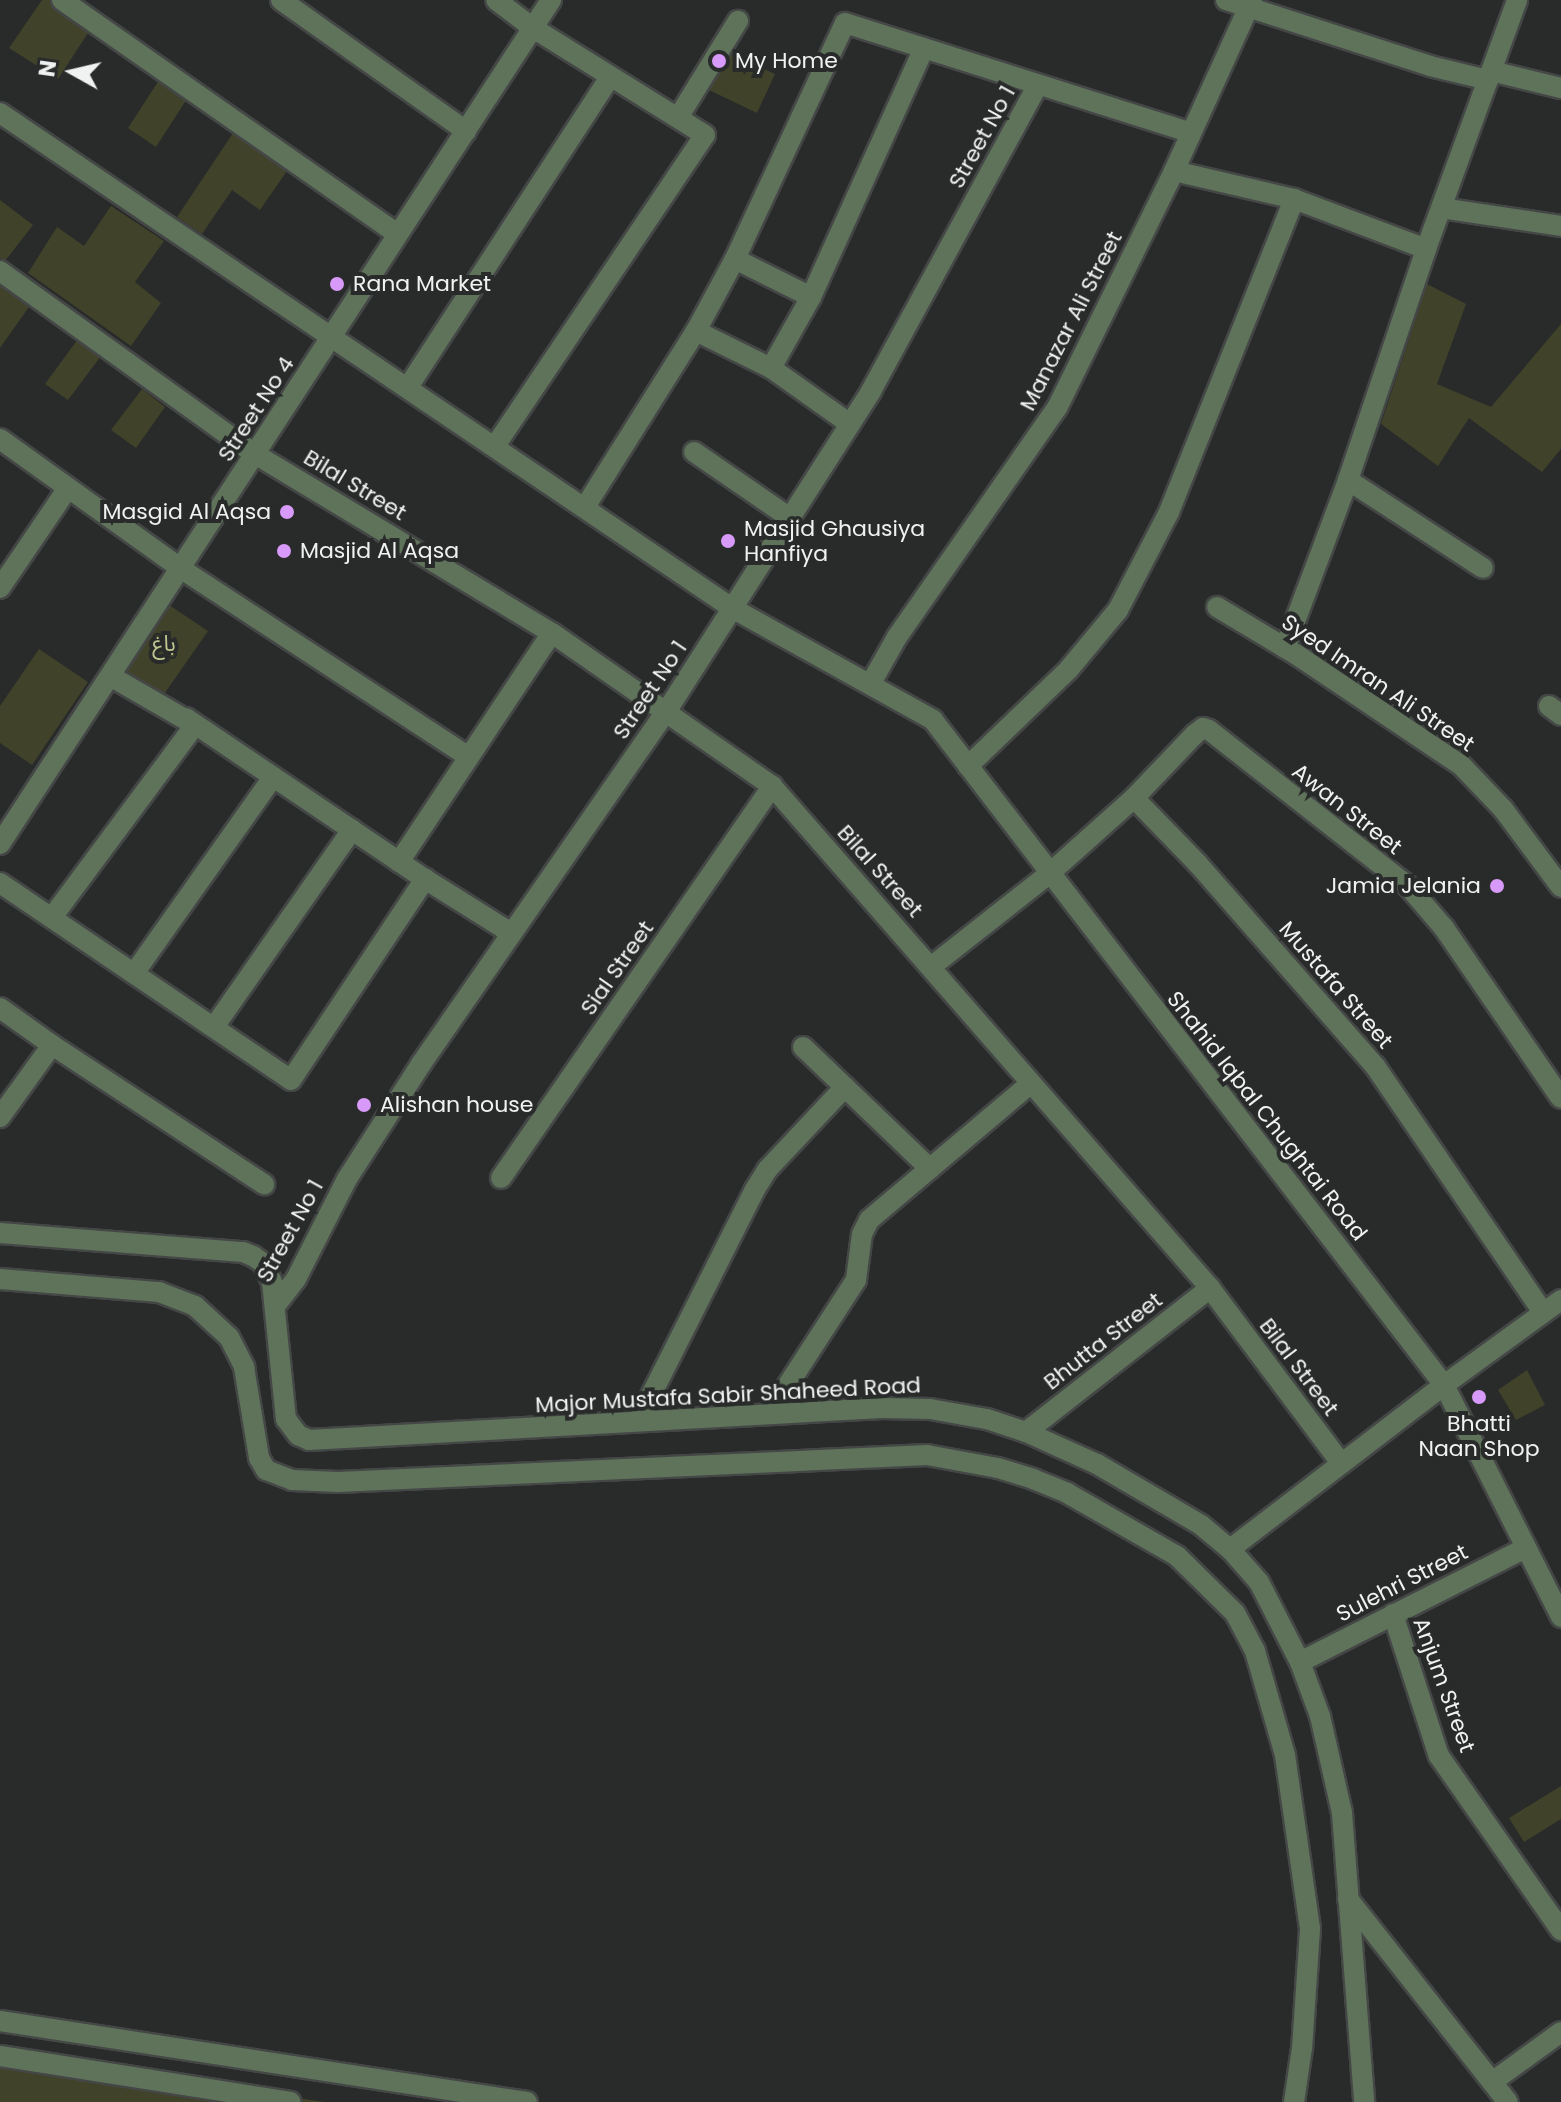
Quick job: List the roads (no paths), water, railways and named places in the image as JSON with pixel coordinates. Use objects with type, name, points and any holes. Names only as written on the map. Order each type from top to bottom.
[{"type":"street","points":[[62,0],[398,234]]},
{"type":"street","points":[[281,0],[466,131]]},
{"type":"street","points":[[495,446],[705,135],[533,28],[496,0]]},
{"type":"street","name":"Street No 4","points":[[0,844],[551,0]]},
{"type":"street","points":[[1226,0],[1250,4],[1430,66],[1561,88]]},
{"type":"street","points":[[1285,648],[1348,480],[1426,249],[1517,0]]},
{"type":"street","name":"Manazar Ali Street","points":[[871,683],[897,637],[1057,408],[1174,171],[1250,4]]},
{"type":"street","points":[[679,116],[738,21]]},
{"type":"street","points":[[585,507],[696,331],[735,259],[845,23],[1191,133]]},
{"type":"street","points":[[771,368],[811,297],[924,48]]},
{"type":"street","points":[[408,387],[610,77]]},
{"type":"street","name":"Street No 1","points":[[275,1306],[296,1279],[347,1179],[511,933],[666,712],[850,424],[1038,85]]},
{"type":"street","name":"Shahid Iqbal Chughtai Road","points":[[0,113],[732,608],[933,720],[1444,1385],[1561,1617]]},
{"type":"street","points":[[1174,171],[1294,199],[1426,249]]},
{"type":"street","points":[[968,766],[1069,669],[1118,610],[1169,512],[1294,199]]},
{"type":"street","points":[[1441,208],[1561,226]]},
{"type":"street","points":[[735,259],[811,297]]},
{"type":"street","name":"Bilal Street","points":[[0,271],[255,454],[552,633],[772,786],[1210,1288],[1341,1463]]},
{"type":"street","points":[[696,331],[771,368],[850,424]]},
{"type":"street","points":[[0,439],[180,568],[469,757]]},
{"type":"street","points":[[694,452],[790,518]]},
{"type":"street","points":[[1348,480],[1483,568]]},
{"type":"street","points":[[0,588],[68,488]]},
{"type":"street","name":"Syed Imran Ali Street","points":[[1217,607],[1285,648],[1461,765],[1503,809],[1561,887]]},
{"type":"street","points":[[399,862],[552,633]]},
{"type":"street","points":[[110,676],[195,725]]},
{"type":"street","points":[[160,700],[399,862],[511,933]]},
{"type":"street","points":[[53,916],[195,725]]},
{"type":"street","name":"Awan Street","points":[[1134,798],[1203,728],[1408,886],[1444,928],[1561,1098]]},
{"type":"street","points":[[135,972],[273,777]]},
{"type":"street","name":"Sial Street","points":[[501,1178],[772,786]]},
{"type":"street","points":[[932,966],[1050,873],[1134,798]]},
{"type":"street","name":"Mustafa Street","points":[[1134,798],[1198,864],[1375,1066],[1543,1312]]},
{"type":"street","points":[[214,1027],[352,830]]},
{"type":"street","points":[[0,883],[291,1080],[425,879]]},
{"type":"street","points":[[0,1008],[264,1184]]},
{"type":"street","points":[[0,1117],[52,1045]]},
{"type":"street","points":[[803,1047],[930,1169]]},
{"type":"street","points":[[769,1414],[856,1280],[862,1234],[869,1220],[1030,1084]]},
{"type":"street","points":[[638,1421],[767,1170],[845,1087]]},
{"type":"street","name":"Major Mustafa Sabir Shaheed Road","points":[[0,1233],[243,1252],[253,1256],[269,1272],[286,1419],[298,1435],[309,1440],[769,1414],[930,1409],[987,1419],[1026,1432],[1145,1490],[1201,1525],[1230,1549],[1259,1582],[1300,1662],[1330,1753],[1342,1813],[1364,2102]]},
{"type":"street","points":[[0,1279],[159,1292],[195,1306],[229,1337],[241,1360],[259,1458],[266,1470],[292,1480],[338,1482],[927,1455],[998,1468],[1033,1479],[1067,1493],[1177,1556],[1235,1613],[1260,1666],[1285,1755],[1310,1929],[1308,1990],[1294,2102]]},
{"type":"street","name":"Bhutta Street","points":[[1026,1432],[1210,1288]]},
{"type":"street","points":[[1230,1549],[1444,1385],[1561,1300]]},
{"type":"street","name":"Sulehri Street","points":[[1300,1662],[1526,1548]]},
{"type":"street","name":"Anjum Street","points":[[1393,1614],[1439,1756],[1561,1930]]},
{"type":"street","points":[[1348,1899],[1508,2102]]},
{"type":"street","points":[[0,2021],[527,2102]]},
{"type":"street","points":[[1492,2082],[1561,2032]]},
{"type":"street","points":[[0,2056],[290,2102]]},
{"type":"place","name":"My Home","points":[[719,61]]},
{"type":"place","name":"Rana Market","points":[[337,284]]},
{"type":"place","name":"Masgid Al Aqsa","points":[[287,512]]},
{"type":"place","name":"Masjid Ghausiya Hanfiya","points":[[728,541]]},
{"type":"place","name":"Masjid Al Aqsa","points":[[284,551]]},
{"type":"place","name":"Jamia Jelania","points":[[1497,886]]},
{"type":"place","name":"Alishan house","points":[[364,1105]]},
{"type":"place","name":"Bhatti Naan Shop","points":[[1479,1397]]},
{"type":"park label","name":"باغ","points":[[164,644]]}]
